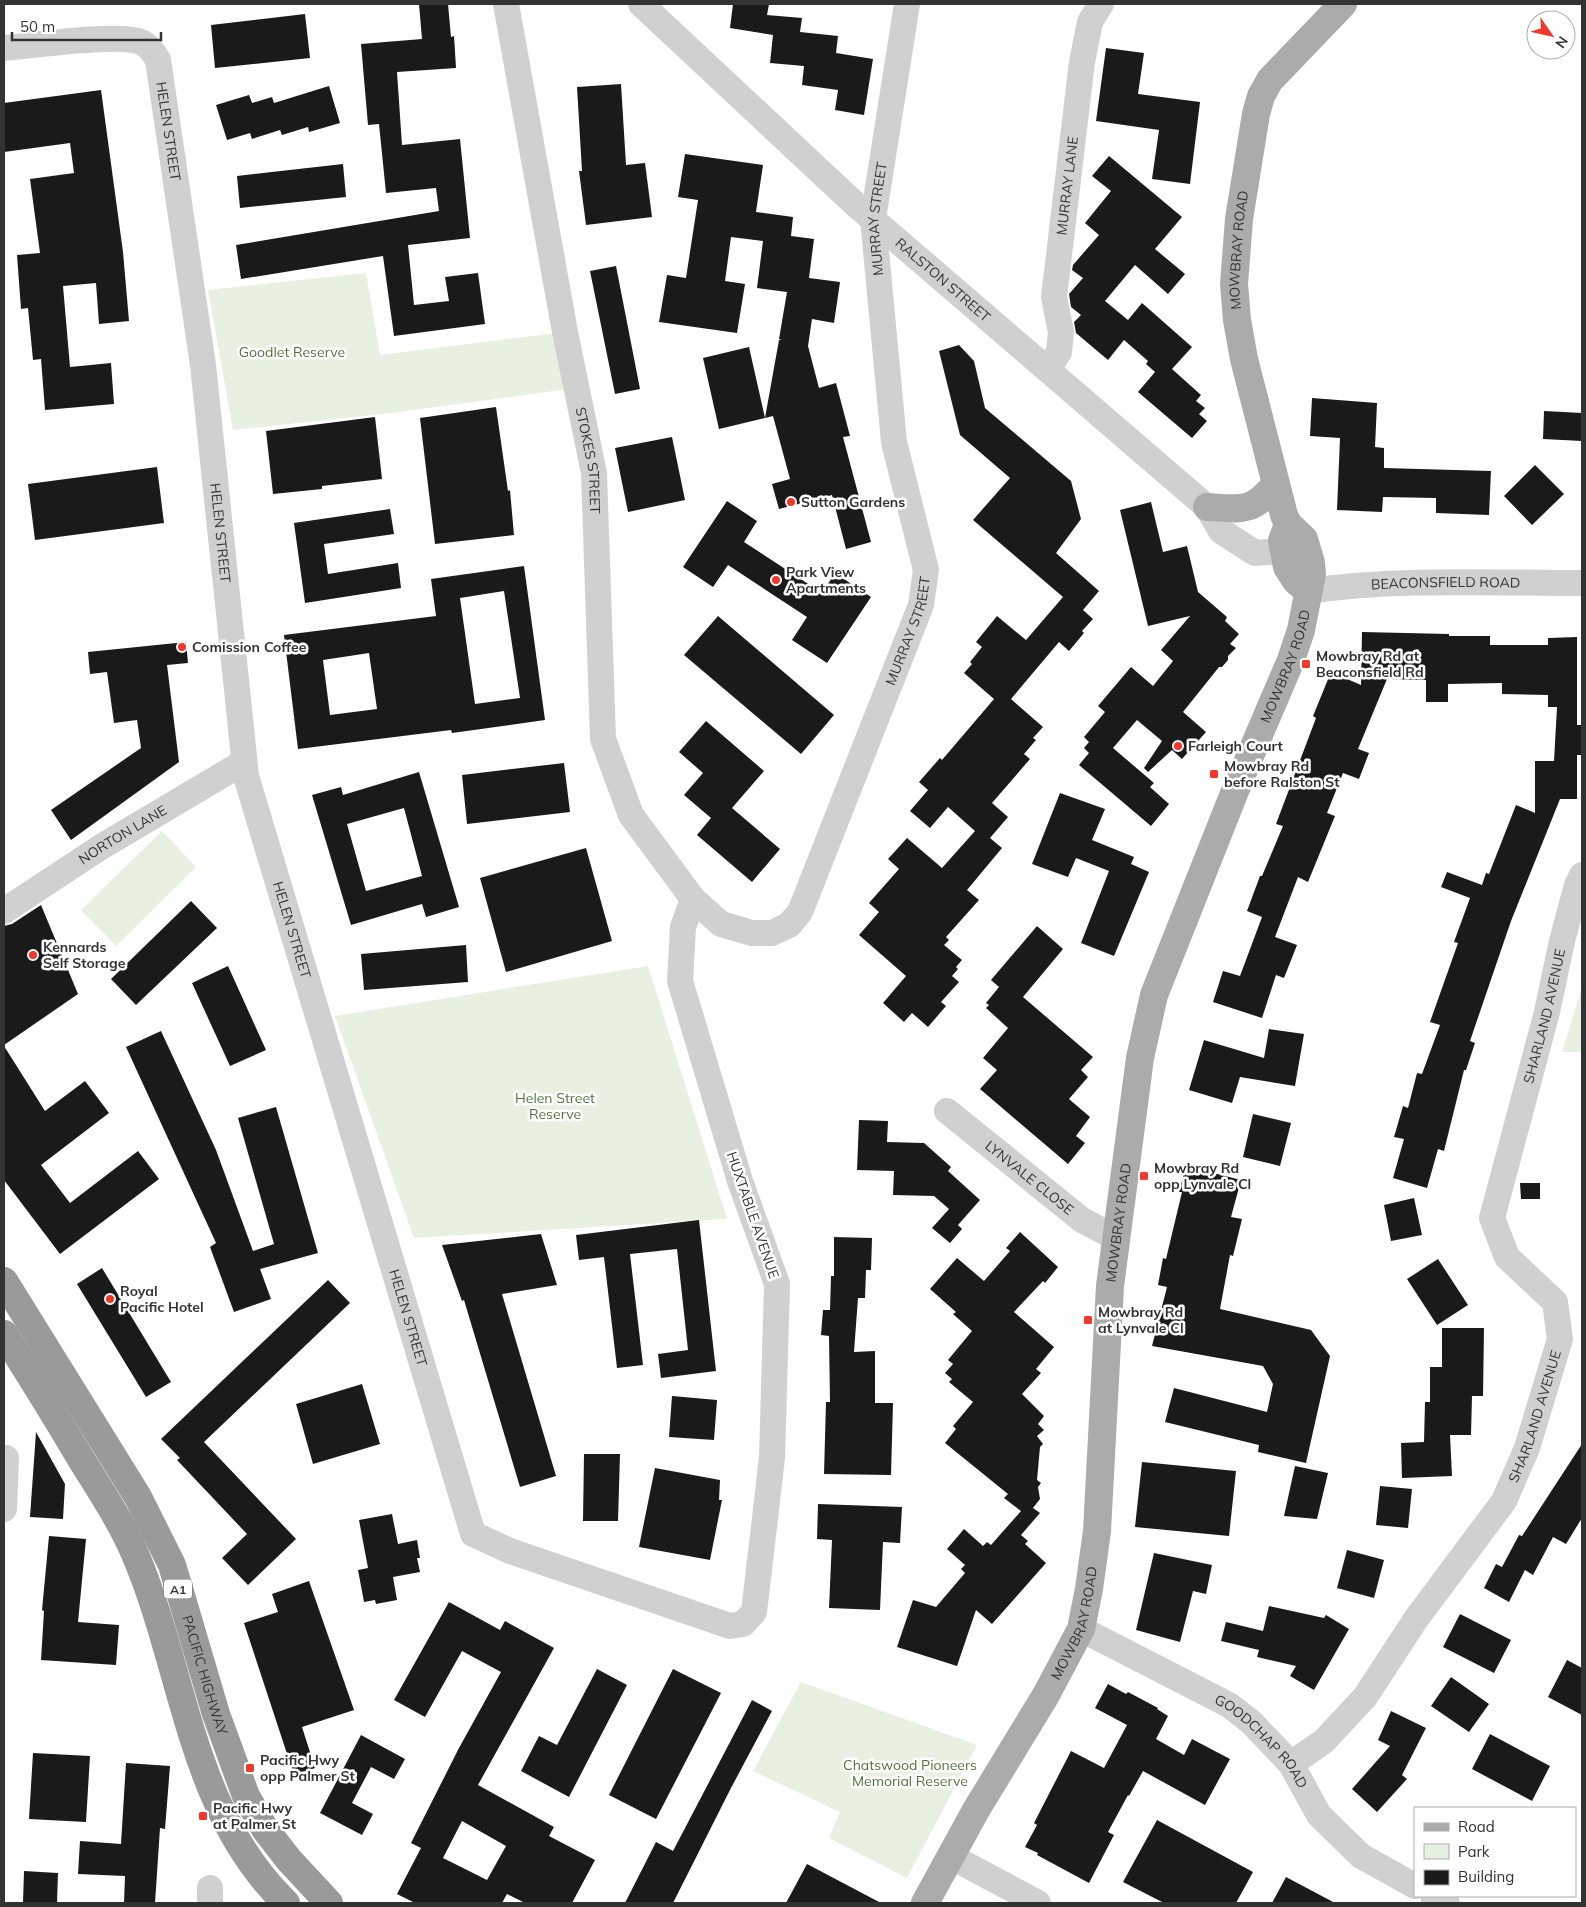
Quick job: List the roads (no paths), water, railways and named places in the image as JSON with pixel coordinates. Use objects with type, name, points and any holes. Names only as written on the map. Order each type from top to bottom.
[{"type":"highway","name":"PACIFIC HIGHWAY","points":[[4,1281],[138,1497],[172,1565],[216,1714],[246,1796],[265,1829],[288,1860],[329,1903]]},
{"type":"highway","name":"PACIFIC HIGHWAY","points":[[4,1334],[122,1527],[147,1586],[203,1768],[221,1814],[246,1855],[286,1903]]},
{"type":"main road","name":"MOWBRAY ROAD","points":[[925,1903],[950,1856],[1046,1695],[1081,1629],[1097,1531],[1110,1286],[1140,1058],[1154,995],[1301,630],[1312,574],[1311,563],[1304,539],[1288,524],[1276,484],[1244,359],[1237,320],[1234,284],[1239,219],[1256,114],[1261,96],[1270,80],[1343,4]]},
{"type":"main road","points":[[1207,507],[1240,509],[1254,505],[1265,498],[1276,484]]},
{"type":"main road","name":"MOWBRAY ROAD","points":[[1288,524],[1282,541],[1287,567],[1296,581],[1308,591]]},
{"type":"street","name":"STOKES STREET","points":[[506,4],[565,332],[594,473],[603,739],[631,815],[693,900]]},
{"type":"street","name":"RALSTON STREET","points":[[641,4],[873,220],[1207,507],[1221,531],[1255,553],[1284,550]]},
{"type":"street","name":"MURRAY STREET","points":[[693,900],[721,924],[752,933],[772,933],[789,925],[800,912],[921,604],[926,570],[894,442],[873,220],[908,4]]},
{"type":"street","name":"MURRAY LANE","points":[[1048,369],[1059,352],[1060,332],[1054,297],[1082,62],[1090,22],[1101,4]]},
{"type":"street","name":"HELEN STREET","points":[[4,48],[131,38],[143,43],[152,50],[158,60],[203,365],[246,776],[473,1534],[510,1551],[723,1624],[730,1626],[744,1624]]},
{"type":"street","name":"BEACONSFIELD ROAD","points":[[1308,591],[1356,585],[1402,583],[1582,583]]},
{"type":"street","name":"NORTON LANE","points":[[4,911],[101,847],[244,762]]},
{"type":"street","name":"SHARLAND AVENUE","points":[[1291,1764],[1324,1741],[1365,1697],[1416,1619],[1504,1501],[1528,1448],[1560,1339],[1555,1302],[1507,1257],[1492,1218],[1547,1012],[1574,895],[1582,875]]},
{"type":"street","name":"HUXTABLE AVENUE","points":[[693,900],[682,926],[680,981],[740,1180],[777,1284],[772,1458],[754,1612],[744,1624]]},
{"type":"street","name":"LYNVALE CLOSE","points":[[947,1111],[1082,1220],[1116,1238]]},
{"type":"street","points":[[4,1510],[6,1458]]},
{"type":"street","name":"GOODCHAP ROAD","points":[[1081,1629],[1229,1706],[1251,1722],[1291,1764],[1319,1815],[1361,1856],[1414,1885]]},
{"type":"street","points":[[950,1856],[1038,1903]]},
{"type":"street","points":[[1435,1897],[1447,1903]]},
{"type":"place","name":"Sutton Gardens","points":[[791,502]]},
{"type":"place","name":"Park View Apartments","points":[[776,580]]},
{"type":"place","name":"Comission Coffee","points":[[182,647]]},
{"type":"place","name":"Mowbray Rd at Beaconsfield Rd","points":[[1306,664]]},
{"type":"place","name":"Farleigh Court","points":[[1178,746]]},
{"type":"place","name":"Mowbray Rd before Ralston St","points":[[1214,774]]},
{"type":"place","name":"Kennards Self Storage","points":[[33,955]]},
{"type":"place","name":"Mowbray Rd opp Lynvale Cl","points":[[1144,1176]]},
{"type":"place","name":"Royal Pacific Hotel","points":[[110,1299]]},
{"type":"place","name":"Mowbray Rd at Lynvale Cl","points":[[1088,1320]]},
{"type":"place","name":"Pacific Hwy opp Palmer St","points":[[250,1768]]},
{"type":"place","name":"Pacific Hwy at Palmer St","points":[[203,1816]]},
{"type":"park label","name":"Goodlet Reserve","points":[[292,352]]},
{"type":"park label","name":"Helen Street Reserve","points":[[555,1106]]},
{"type":"park label","name":"Chatswood Pioneers Memorial Reserve","points":[[910,1774]]}]
